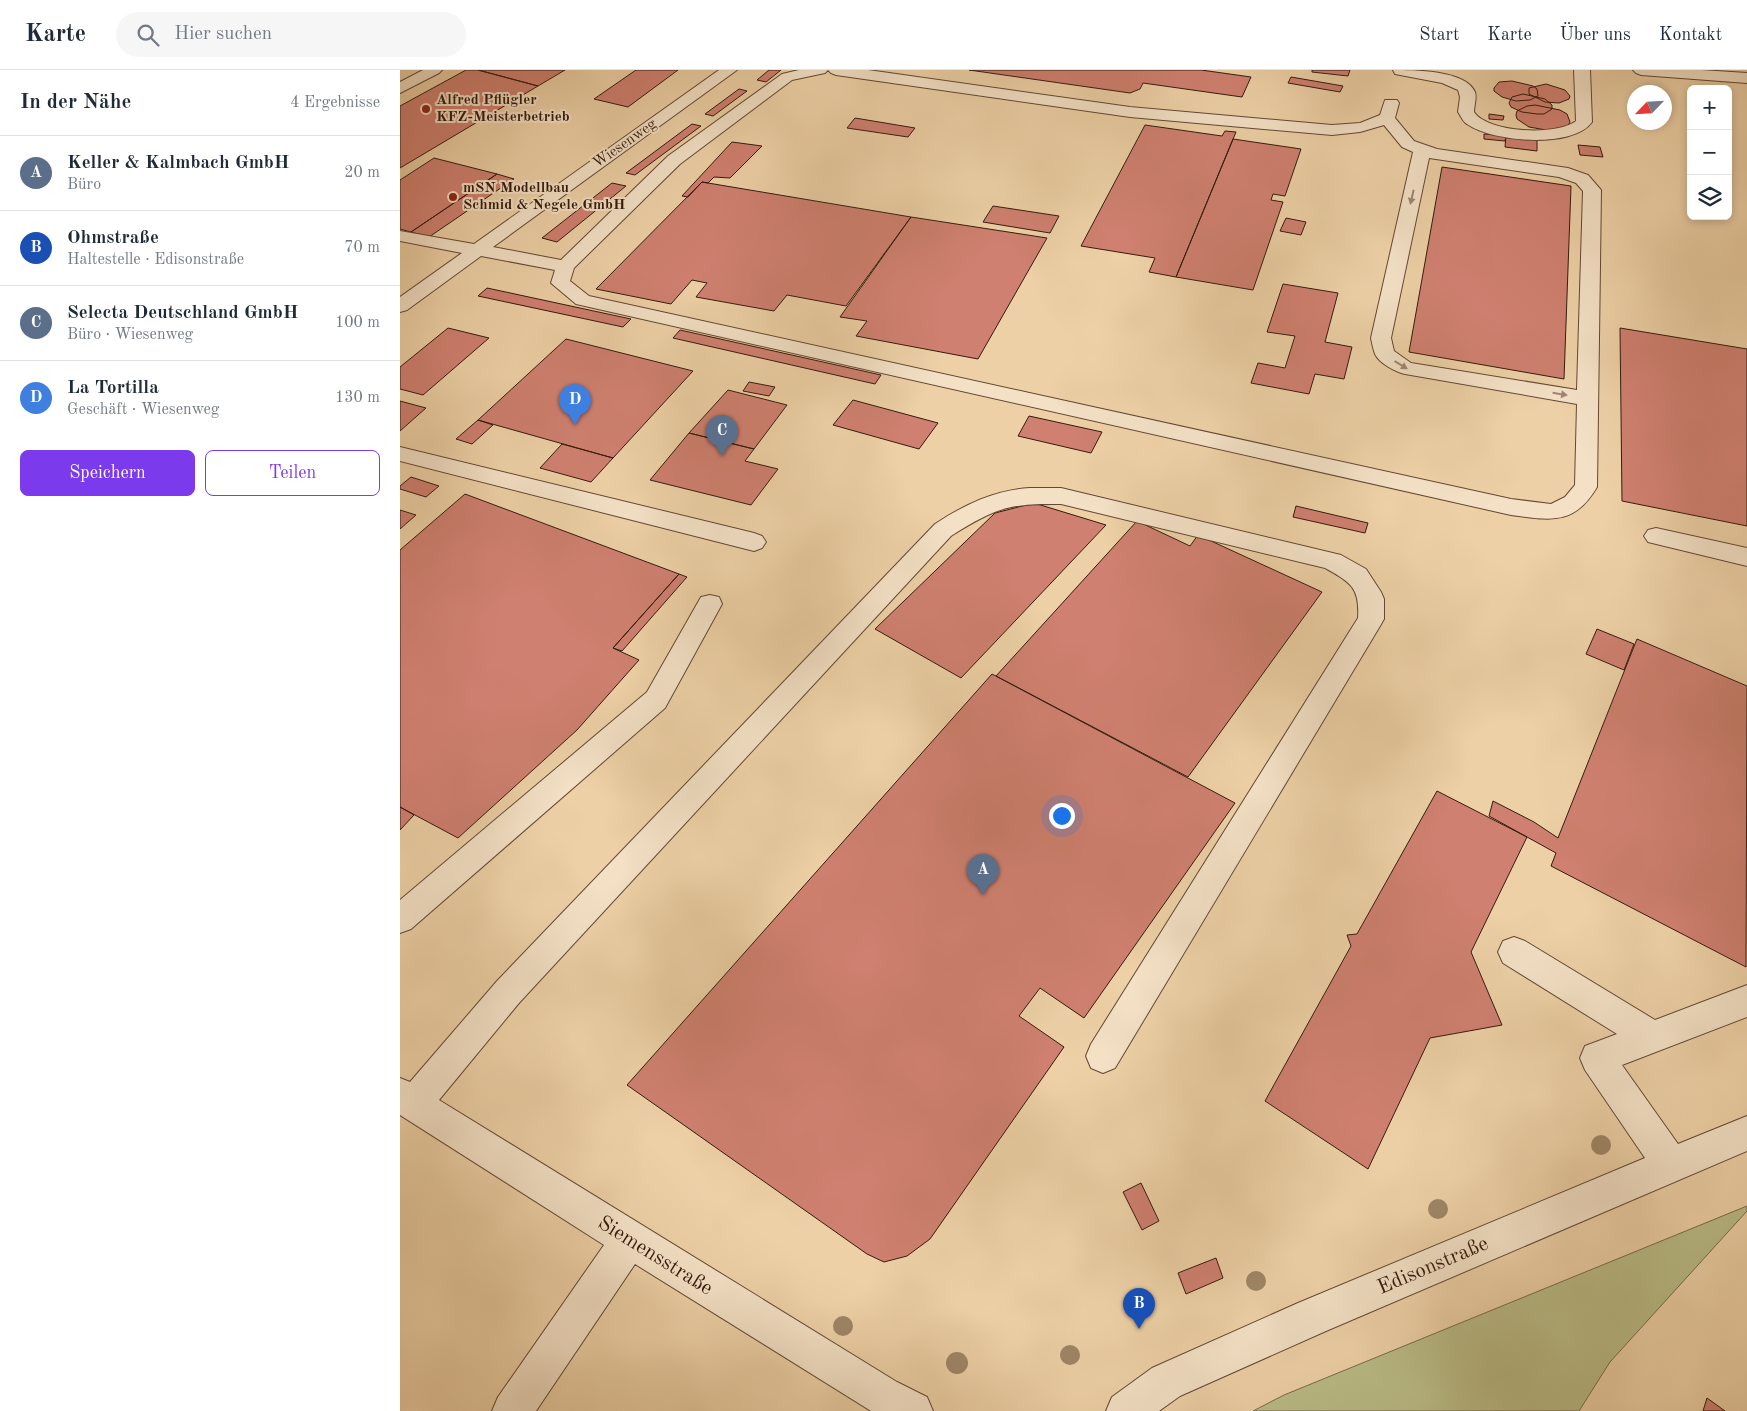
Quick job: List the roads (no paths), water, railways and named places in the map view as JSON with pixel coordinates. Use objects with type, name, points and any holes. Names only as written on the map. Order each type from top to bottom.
[{"type":"street","points":[[400,88],[434,70]]},
{"type":"street","name":"Wiesenweg","points":[[400,306],[729,70]]},
{"type":"street","points":[[820,70],[787,77],[674,160],[565,266],[560,283],[583,300],[1511,507],[1553,512],[1573,503],[1586,487],[1592,190],[1582,179],[1562,172],[1434,154],[1422,150],[1408,144],[1389,111],[1370,126],[1352,130],[1332,130],[1130,112],[836,70]]},
{"type":"street","points":[[1400,71],[1438,77],[1465,89],[1468,95],[1466,112],[1471,120],[1486,127],[1542,135],[1564,133],[1578,128],[1584,122],[1582,70]]},
{"type":"street","points":[[1642,70],[1747,78]]},
{"type":"street","points":[[1422,150],[1381,338],[1386,354],[1405,368],[1588,398]]},
{"type":"street","points":[[400,236],[565,266]]},
{"type":"street","points":[[400,454],[754,542]]},
{"type":"street","points":[[407,1099],[943,530],[999,500],[1028,495],[1062,496],[1332,561],[1357,575],[1372,599],[1371,619],[1103,1056]]},
{"type":"street","points":[[1656,536],[1747,557]]},
{"type":"street","points":[[400,919],[656,700],[710,604]]},
{"type":"street","points":[[1514,952],[1654,1037]]},
{"type":"street","points":[[1671,1165],[1597,1058],[1747,1001]]},
{"type":"street","name":"Siemensstraße","points":[[407,1099],[630,1240],[883,1396],[913,1411]]},
{"type":"street","name":"Edisonstraße","points":[[1126,1411],[1166,1382],[1321,1313],[1747,1133]]},
{"type":"street","points":[[514,1410],[630,1240]]},
{"type":"place","name":"Alfred Pflügler KFZ-Meisterbetrieb","points":[[426,109]]},
{"type":"place","name":"mSN Modellbau Schmid & Negele GmbH","points":[[453,197]]},
{"type":"place","name":"La Tortilla","points":[[575,425]]},
{"type":"place","name":"Selecta Deutschland GmbH","points":[[722,456]]},
{"type":"place","name":"Keller & Kalmbach GmbH","points":[[983,895]]},
{"type":"place","name":"Ohmstraße","points":[[1139,1329]]}]
